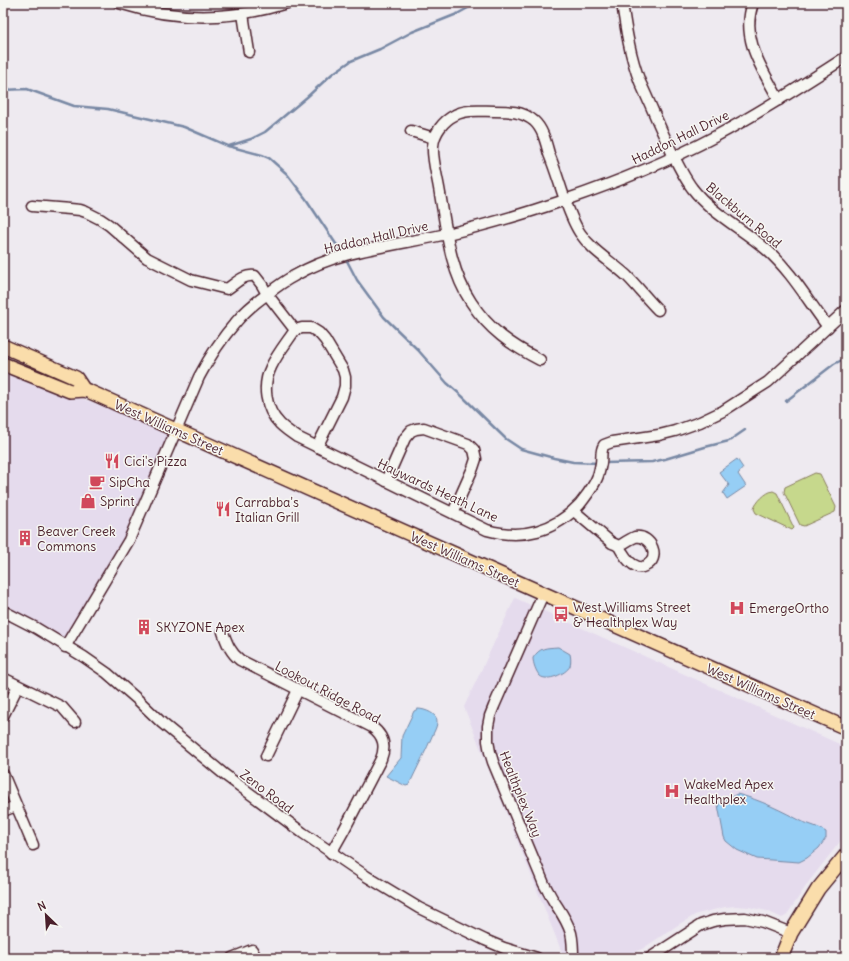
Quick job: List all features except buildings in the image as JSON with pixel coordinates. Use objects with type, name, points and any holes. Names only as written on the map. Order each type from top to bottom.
[{"type":"main road","name":"West Williams Street","points":[[3,346],[76,378],[84,390]]},
{"type":"main road","name":"West Williams Street","points":[[3,364],[70,391],[84,390],[846,728]]},
{"type":"main road","points":[[781,958],[791,932],[818,889],[846,855]]},
{"type":"street","points":[[119,3],[156,12],[177,15],[219,16],[243,14],[287,3]]},
{"type":"street","name":"Blackburn Road","points":[[622,3],[635,70],[686,179],[700,197],[716,212],[775,257],[791,275],[828,327]]},
{"type":"street","points":[[753,3],[749,24],[750,41],[758,61],[779,100]]},
{"type":"street","points":[[243,14],[249,52]]},
{"type":"street","name":"Haddon Hall Drive","points":[[66,647],[130,540],[199,377],[223,338],[237,320],[267,294],[310,267],[331,259],[447,234],[507,218],[565,200],[664,161],[714,137],[779,100],[846,57]]},
{"type":"street","points":[[540,360],[512,344],[489,325],[471,302],[460,282],[452,258],[447,234],[433,152],[434,138],[439,128],[455,115],[466,112],[510,110],[519,112],[536,122],[543,136],[576,227],[586,242],[634,283],[658,310]]},
{"type":"street","points":[[411,131],[434,138]]},
{"type":"street","points":[[32,206],[80,210],[86,212],[109,225],[147,258],[191,280],[227,289],[249,275],[255,276],[295,330],[311,328],[320,333],[343,370],[345,386],[342,397],[317,447]]},
{"type":"street","name":"Haywards Heath Lane","points":[[295,330],[272,366],[266,380],[266,396],[271,411],[280,424],[298,437],[317,447],[487,530],[514,535],[527,534],[547,528],[574,510],[589,493],[596,480],[600,466],[601,453],[604,446],[612,442],[675,431],[724,411],[768,382],[846,310]]},
{"type":"street","points":[[386,481],[405,438],[411,431],[424,428],[468,444],[474,450],[476,459],[453,513]]},
{"type":"street","points":[[574,510],[612,542],[619,546]]},
{"type":"street","name":"Healthplex Way","points":[[544,594],[494,706],[488,726],[488,741],[493,762],[544,884],[566,920],[572,934],[574,958]]},
{"type":"street","name":"Zeno Road","points":[[3,611],[36,628],[84,657],[107,673],[225,775],[331,853],[419,908],[485,940],[504,948],[537,958]]},
{"type":"street","name":"Lookout Ridge Road","points":[[223,632],[228,646],[240,660],[372,727],[379,734],[384,744],[381,759],[331,853]]},
{"type":"street","points":[[3,678],[62,707],[74,722]]},
{"type":"street","points":[[3,716],[18,686]]},
{"type":"street","points":[[266,756],[298,690]]},
{"type":"street","points":[[3,774],[34,845]]},
{"type":"street","points":[[3,812],[16,806]]},
{"type":"street","points":[[650,958],[701,925],[713,921],[745,918],[763,922],[791,932]]},
{"type":"street","points":[[232,958],[252,950],[256,958]]},
{"type":"shaded area","name":"Beaver Creek Commons","points":[[3,368],[172,433],[129,540],[65,647],[3,611]]},
{"type":"shaded area","name":"WakeMed Apex Healthplex","points":[[515,598],[846,747],[846,834],[810,880],[786,916],[782,918],[767,911],[749,907],[725,907],[697,914],[642,949],[623,956],[596,958],[563,955],[464,707]]},
{"type":"green space","points":[[815,473],[820,474],[836,507],[835,512],[804,526],[800,525],[784,492],[785,487]]},
{"type":"green space","points":[[773,491],[777,493],[794,528],[792,530],[756,513],[754,509],[757,503],[767,493]]},
{"type":"water","points":[[737,459],[743,468],[738,474],[746,486],[727,499],[723,493],[729,485],[719,472]]},
{"type":"water","points":[[558,647],[570,654],[570,666],[565,672],[552,678],[543,678],[537,672],[533,658],[541,650]]},
{"type":"water","points":[[418,709],[433,714],[437,719],[437,724],[409,785],[406,786],[386,776],[401,758],[402,736],[414,711]]},
{"type":"water","points":[[737,794],[763,803],[821,829],[826,832],[826,838],[819,848],[807,858],[799,862],[757,859],[737,850],[726,841],[724,837],[718,805]]},
{"type":"waterway","points":[[229,146],[251,139],[265,132],[332,74],[351,61],[380,49],[412,32],[457,14],[477,3]]},
{"type":"waterway","points":[[3,90],[27,89],[74,106],[108,109],[184,127],[228,146],[269,158],[287,174],[306,199],[342,253]]},
{"type":"waterway","points":[[345,257],[357,280],[384,317],[418,350],[447,383],[506,439],[521,449],[554,458],[573,462],[598,463]]},
{"type":"waterway","points":[[786,401],[834,364],[846,358]]},
{"type":"waterway","points":[[603,463],[652,462],[665,459],[729,441],[745,430]]},
{"type":"place","name":"Cici's Pizza","points":[[112,461]]},
{"type":"place","name":"SipCha","points":[[97,482]]},
{"type":"place","name":"Sprint","points":[[88,501]]},
{"type":"place","name":"Carrabba's Italian Grill","points":[[223,509]]},
{"type":"place","name":"Beaver Creek Commons","points":[[25,538]]},
{"type":"place","name":"EmergeOrtho","points":[[737,608]]},
{"type":"place","name":"West Williams Street & Healthplex Way","points":[[561,614]]},
{"type":"place","name":"SKYZONE Apex","points":[[144,627]]},
{"type":"place","name":"WakeMed Apex Healthplex","points":[[672,791]]}]
